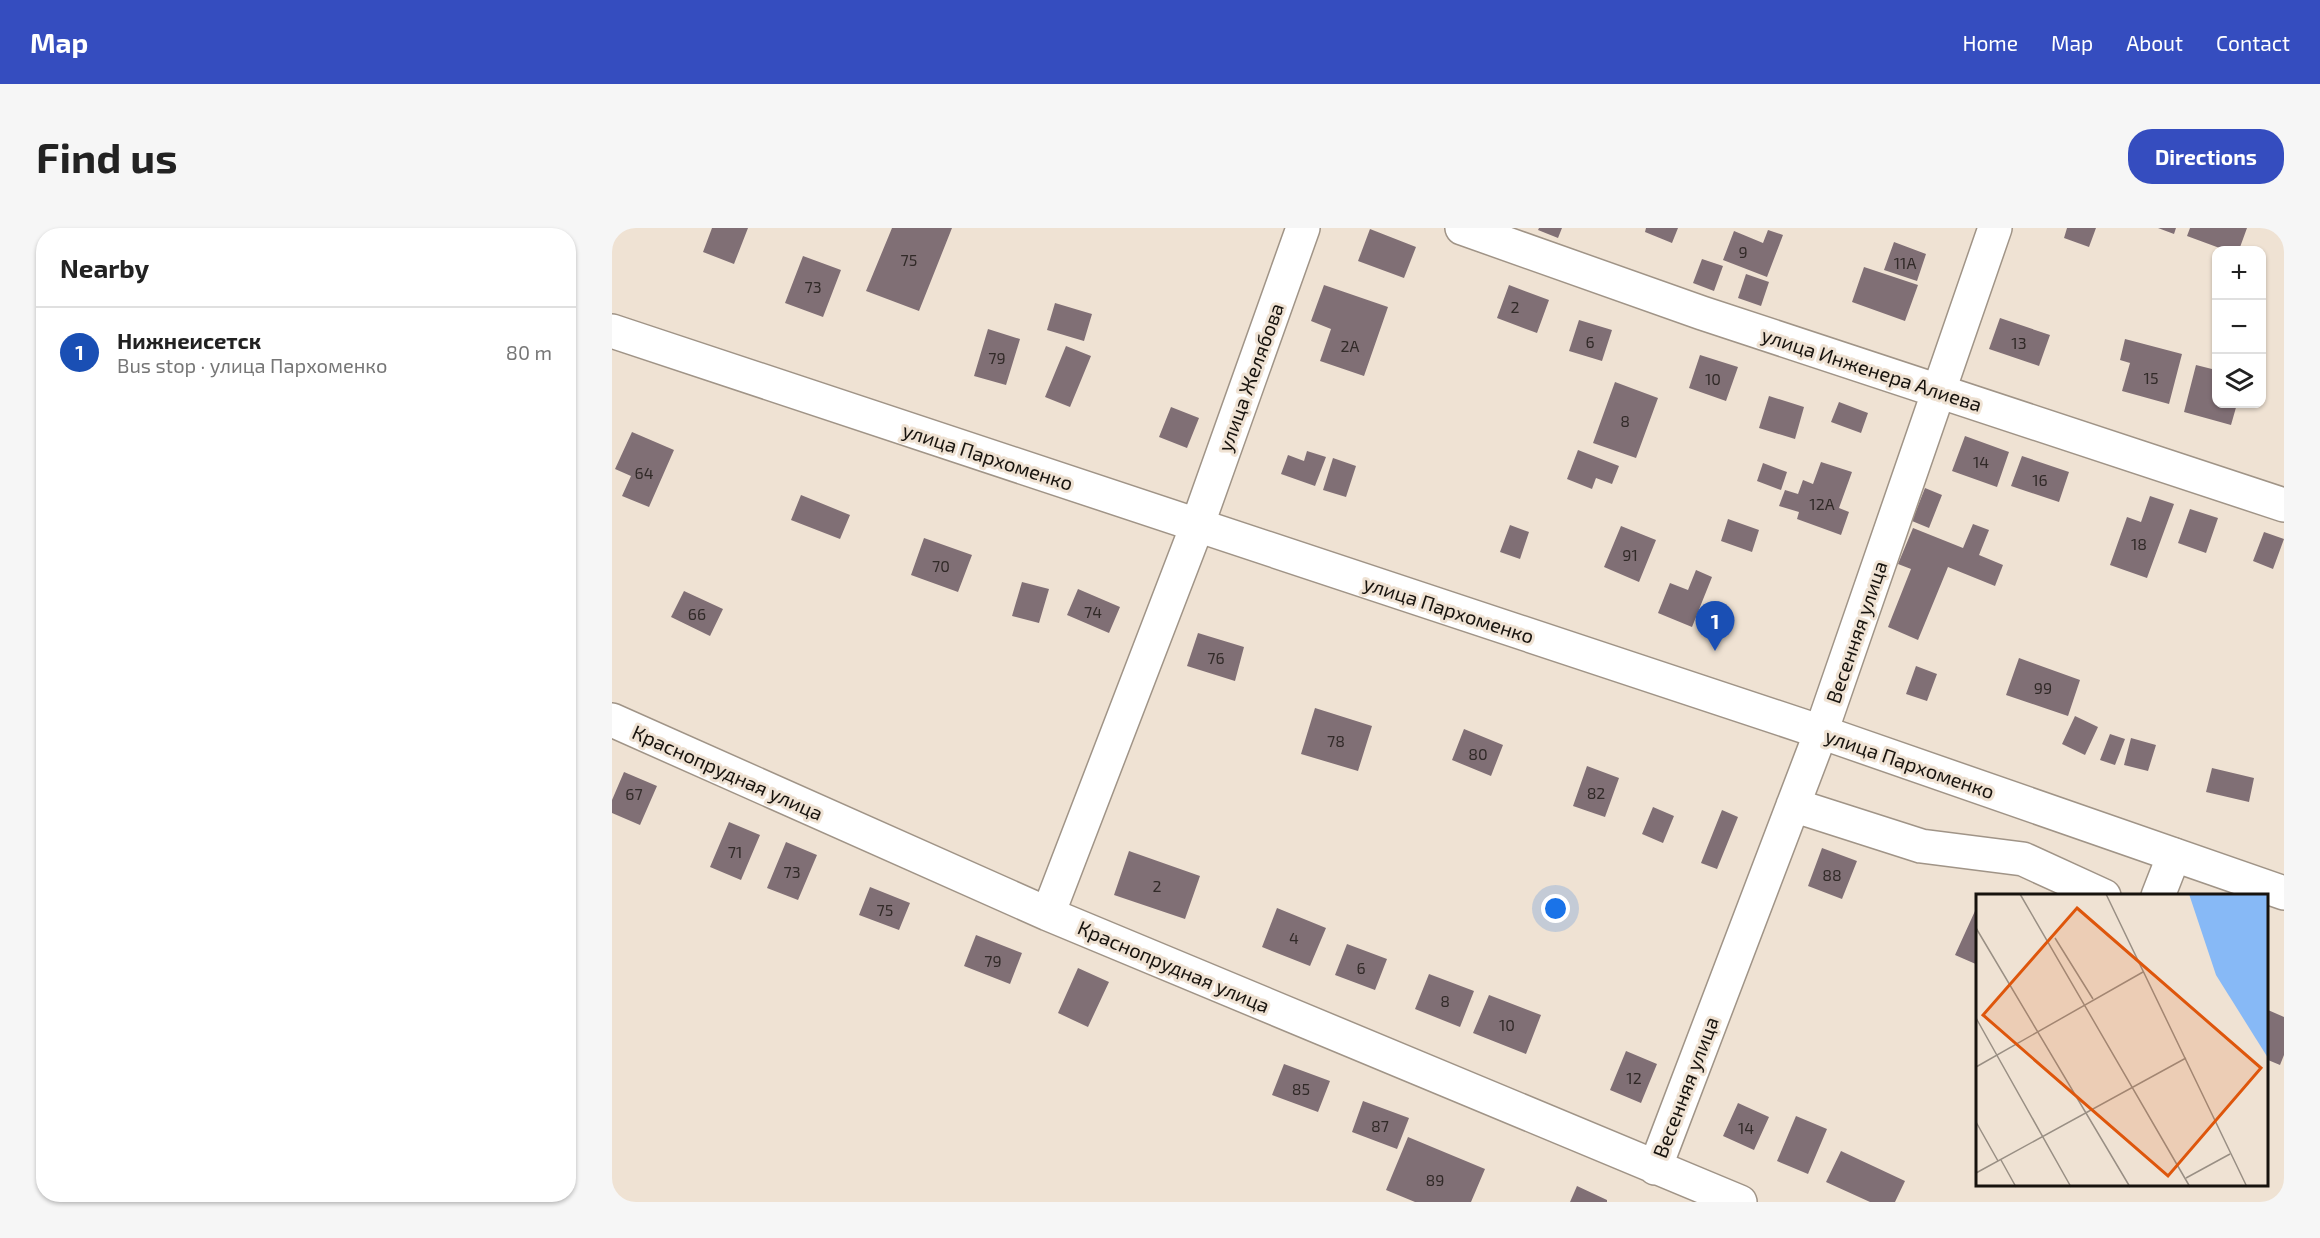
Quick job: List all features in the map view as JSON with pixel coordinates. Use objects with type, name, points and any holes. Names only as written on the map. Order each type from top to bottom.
[{"type":"street","name":"улица Желябова","points":[[1048,914],[1197,526],[1303,228]]},
{"type":"street","name":"улица Инженера Алиева","points":[[1462,228],[1702,313],[2284,505]]},
{"type":"street","name":"Весенняя улица","points":[[1655,1167],[1821,732],[1995,228]]},
{"type":"street","name":"улица Пархоменко","points":[[612,331],[1821,732],[2284,893]]},
{"type":"street","name":"Краснопрудная улица","points":[[612,720],[1048,914],[1740,1202]]},
{"type":"street","points":[[1793,805],[1921,846],[2024,859],[2100,894]]},
{"type":"street","points":[[2159,894],[2174,855]]},
{"type":"building","points":[[712,228],[748,228],[734,264],[703,252]]},
{"type":"building","points":[[892,228],[952,228],[919,311],[866,291]]},
{"type":"building","points":[[1539,228],[1562,228],[1558,238],[1538,230]]},
{"type":"building","points":[[1646,228],[1678,228],[1672,243],[1645,232]]},
{"type":"building","points":[[2067,228],[2096,228],[2089,247],[2064,238]]},
{"type":"building","points":[[2158,228],[2176,228],[2174,234]]},
{"type":"building","points":[[2190,228],[2247,228],[2240,246],[2214,246],[2187,236]]},
{"type":"building","points":[[1370,229],[1416,247],[1404,278],[1358,261]]},
{"type":"building","points":[[1768,230],[1783,235],[1767,277],[1723,260],[1734,231],[1763,243]]},
{"type":"building","points":[[1894,242],[1926,254],[1917,281],[1884,270]]},
{"type":"building","points":[[803,256],[841,270],[823,317],[785,303]]},
{"type":"building","points":[[1702,259],[1723,266],[1714,291],[1693,283]]},
{"type":"building","points":[[1864,267],[1918,285],[1905,321],[1852,302]]},
{"type":"building","points":[[1746,274],[1769,282],[1761,306],[1738,298]]},
{"type":"building","points":[[1324,285],[1388,307],[1364,376],[1320,361],[1331,329],[1311,321]]},
{"type":"building","points":[[1509,285],[1549,300],[1537,333],[1497,318]]},
{"type":"building","points":[[1055,303],[1092,314],[1084,341],[1047,330]]},
{"type":"building","points":[[2000,318],[2050,335],[2039,366],[1989,349]]},
{"type":"building","points":[[1579,320],[1612,330],[1602,361],[1569,351]]},
{"type":"building","points":[[988,329],[1020,339],[1006,385],[974,376]]},
{"type":"building","points":[[2125,339],[2182,354],[2169,404],[2122,391],[2130,363],[2120,360]]},
{"type":"building","points":[[1066,346],[1091,356],[1070,407],[1045,397]]},
{"type":"building","points":[[1700,355],[1738,367],[1726,401],[1689,388]]},
{"type":"building","points":[[2196,365],[2212,369],[2212,408],[2236,408],[2231,425],[2184,412]]},
{"type":"building","points":[[1615,382],[1658,398],[1636,458],[1593,443]]},
{"type":"building","points":[[1769,396],[1804,407],[1795,439],[1759,428]]},
{"type":"building","points":[[1839,402],[1868,413],[1861,433],[1831,422]]},
{"type":"building","points":[[1171,407],[1199,418],[1187,448],[1159,437]]},
{"type":"building","points":[[632,432],[674,450],[649,507],[622,496],[631,476],[615,469]]},
{"type":"building","points":[[1965,436],[2009,452],[1997,487],[1952,471]]},
{"type":"building","points":[[1578,450],[1619,466],[1612,484],[1596,478],[1592,489],[1567,479]]},
{"type":"building","points":[[1307,451],[1326,457],[1315,486],[1281,474],[1288,455],[1304,461]]},
{"type":"building","points":[[2022,456],[2069,472],[2059,502],[2011,486]]},
{"type":"building","points":[[1333,458],[1356,466],[1346,497],[1323,490]]},
{"type":"building","points":[[1821,462],[1852,472],[1839,508],[1849,512],[1841,535],[1797,519],[1799,512],[1779,506],[1785,490],[1798,494],[1803,480],[1813,484]]},
{"type":"building","points":[[1763,463],[1787,472],[1781,490],[1757,481]]},
{"type":"building","points":[[1925,488],[1942,495],[1929,528],[1912,521]]},
{"type":"building","points":[[801,495],[850,515],[840,539],[791,520]]},
{"type":"building","points":[[2150,496],[2174,504],[2147,578],[2110,565],[2127,517],[2141,522]]},
{"type":"building","points":[[2190,509],[2218,518],[2206,553],[2178,543]]},
{"type":"building","points":[[1728,519],[1759,530],[1752,552],[1721,541]]},
{"type":"building","points":[[1973,524],[1989,530],[1979,555],[2003,565],[1995,586],[1948,567],[1918,640],[1888,627],[1911,569],[1898,564],[1913,528],[1963,548]]},
{"type":"building","points":[[1510,525],[1529,532],[1520,559],[1500,552]]},
{"type":"building","points":[[1621,526],[1656,540],[1639,582],[1604,567]]},
{"type":"building","points":[[2264,532],[2284,539],[2273,569],[2253,561]]},
{"type":"building","points":[[924,538],[972,555],[958,592],[911,575]]},
{"type":"building","points":[[1696,570],[1712,577],[1692,627],[1658,613],[1670,583],[1688,590]]},
{"type":"building","points":[[1022,582],[1049,589],[1039,623],[1012,616]]},
{"type":"building","points":[[1078,589],[1120,607],[1109,633],[1067,615]]},
{"type":"building","points":[[684,591],[723,609],[710,636],[671,617]]},
{"type":"building","points":[[1198,633],[1244,647],[1235,681],[1187,666]]},
{"type":"building","points":[[2019,658],[2080,680],[2068,716],[2006,695]]},
{"type":"building","points":[[1916,666],[1937,674],[1927,701],[1906,694]]},
{"type":"building","points":[[1315,708],[1372,726],[1358,771],[1301,754]]},
{"type":"building","points":[[2075,716],[2098,727],[2085,755],[2062,744]]},
{"type":"building","points":[[1464,729],[1503,745],[1491,776],[1452,760]]},
{"type":"building","points":[[2110,734],[2125,739],[2115,765],[2100,760]]},
{"type":"building","points":[[2131,738],[2156,745],[2148,771],[2124,765]]},
{"type":"building","points":[[1587,766],[1619,778],[1605,817],[1573,806]]},
{"type":"building","points":[[2212,768],[2254,778],[2249,802],[2206,792]]},
{"type":"building","points":[[624,772],[657,786],[640,825],[612,813],[612,800]]},
{"type":"building","points":[[1653,807],[1674,816],[1663,843],[1642,834]]},
{"type":"building","points":[[1722,810],[1738,817],[1717,869],[1701,863]]},
{"type":"building","points":[[729,822],[760,835],[741,880],[710,867]]},
{"type":"building","points":[[786,842],[817,855],[798,900],[767,888]]},
{"type":"building","points":[[1822,848],[1857,861],[1842,899],[1808,886]]},
{"type":"building","points":[[1129,851],[1200,876],[1185,919],[1114,895]]},
{"type":"building","points":[[870,887],[910,903],[899,930],[859,915]]},
{"type":"building","points":[[1277,908],[1326,928],[1310,966],[1262,947]]},
{"type":"building","points":[[1975,911],[1976,911],[1976,964],[1955,955]]},
{"type":"building","points":[[976,935],[1022,953],[1010,984],[964,966]]},
{"type":"building","points":[[1347,944],[1387,959],[1375,990],[1335,975]]},
{"type":"building","points":[[1078,968],[1109,982],[1088,1027],[1058,1013]]},
{"type":"building","points":[[1429,974],[1474,991],[1460,1027],[1415,1009]]},
{"type":"building","points":[[1489,995],[1541,1015],[1526,1054],[1473,1033]]},
{"type":"building","points":[[2269,1010],[2284,1017],[2284,1055],[2280,1065],[2269,1060]]},
{"type":"building","points":[[1626,1051],[1657,1064],[1641,1103],[1610,1090]]},
{"type":"building","points":[[1284,1064],[1330,1081],[1318,1112],[1272,1095]]},
{"type":"building","points":[[1363,1101],[1409,1118],[1397,1149],[1352,1132]]},
{"type":"building","points":[[1738,1103],[1769,1117],[1754,1150],[1723,1136]]},
{"type":"building","points":[[1796,1116],[1827,1129],[1808,1174],[1777,1161]]},
{"type":"building","points":[[1408,1137],[1485,1169],[1471,1202],[1415,1202],[1386,1190]]},
{"type":"building","points":[[1841,1151],[1905,1181],[1895,1202],[1870,1202],[1826,1182]]},
{"type":"building","points":[[1577,1186],[1607,1200],[1607,1202],[1570,1202]]},
{"type":"place","name":"Нижнеисетск","points":[[1715,651]]}]
